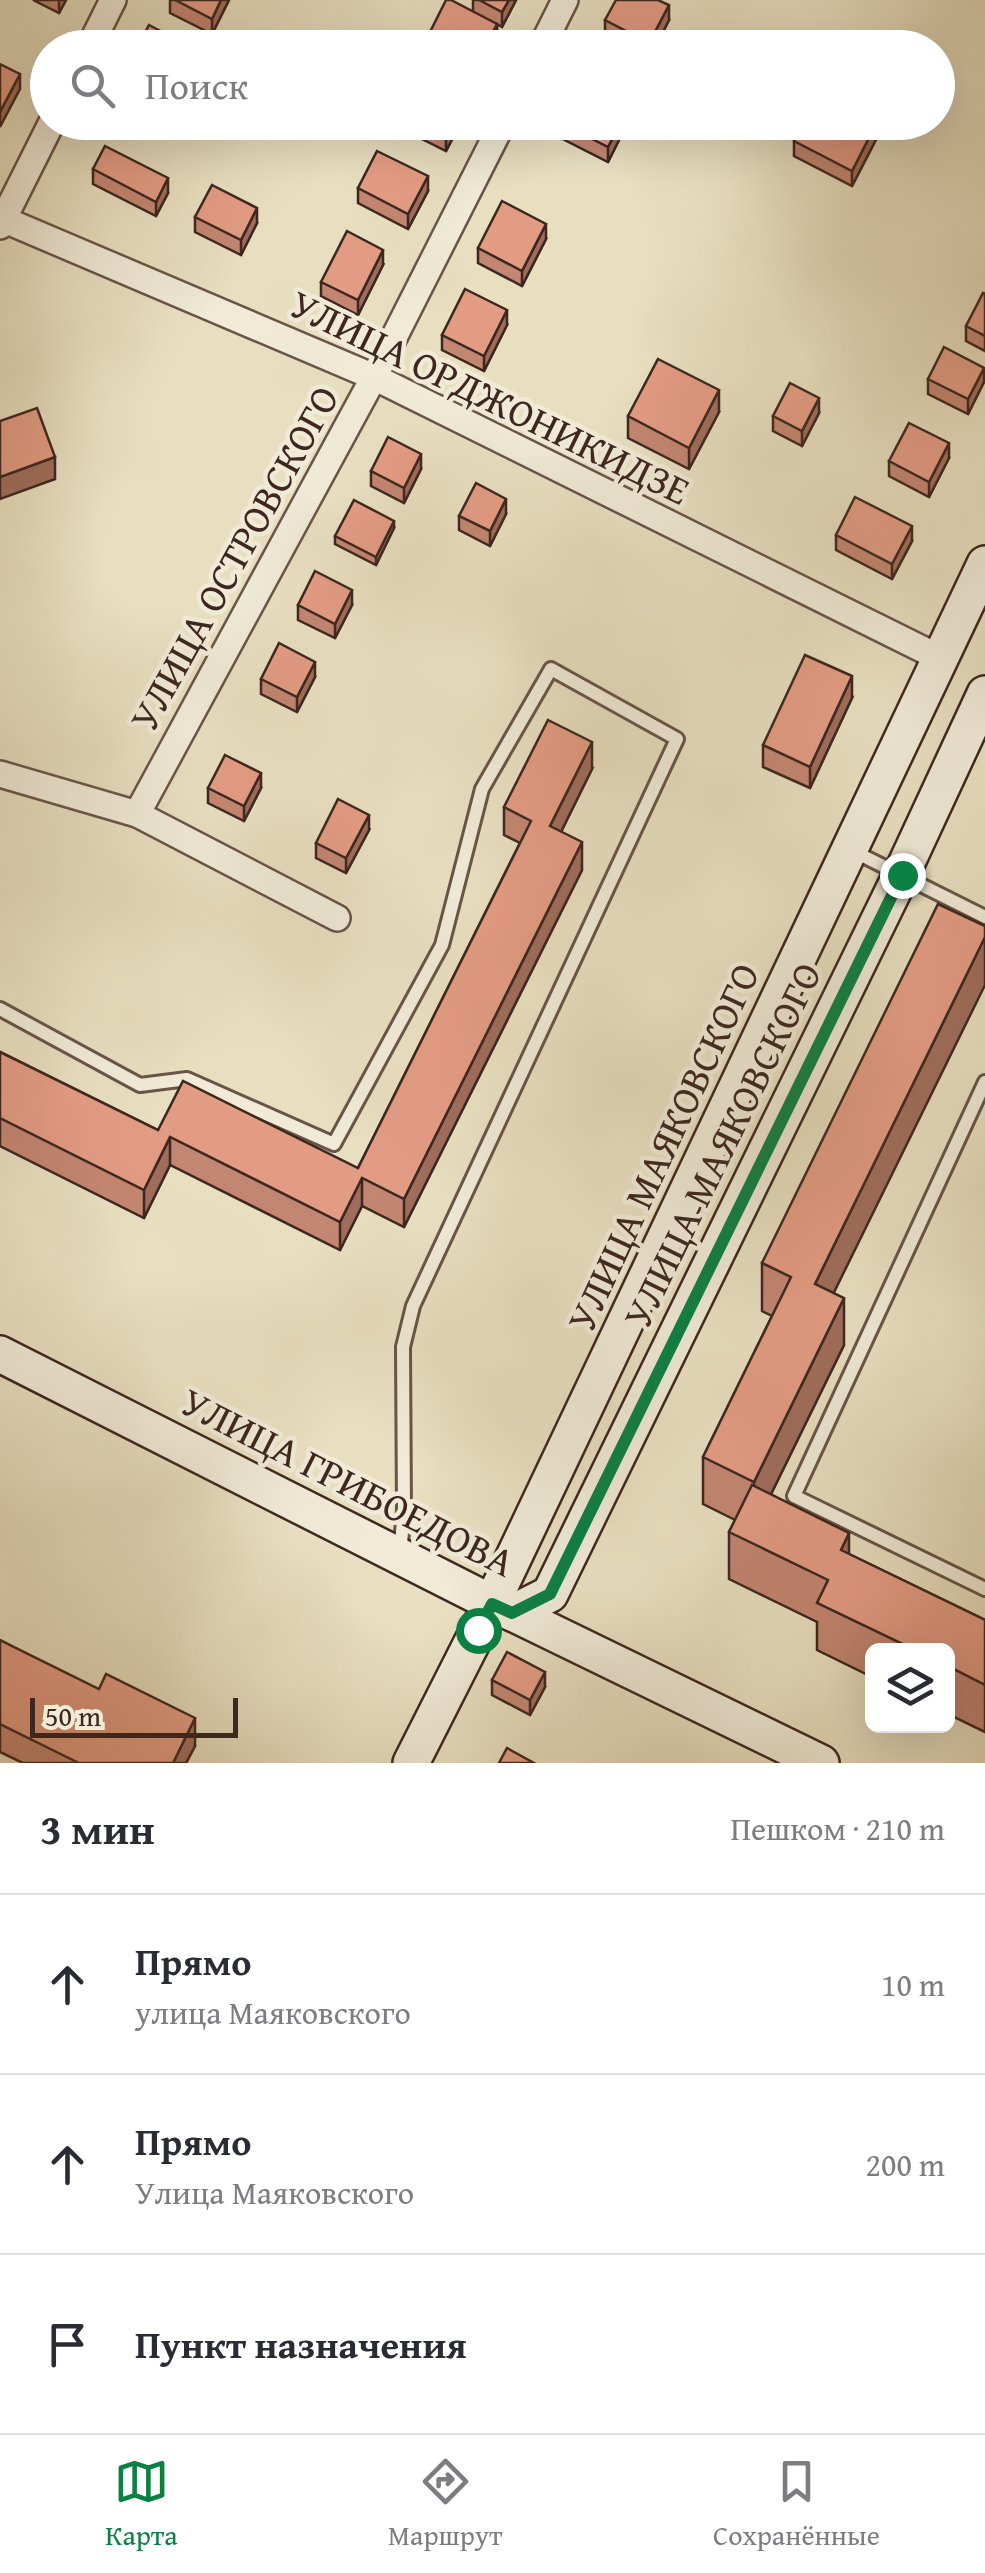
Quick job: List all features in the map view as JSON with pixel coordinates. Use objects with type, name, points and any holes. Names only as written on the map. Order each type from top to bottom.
[{"type":"street","points":[[98,30],[113,0]]},
{"type":"street","points":[[550,30],[564,0]]},
{"type":"street","points":[[1,221],[43,140]]},
{"type":"street","name":"УЛИЦА ОСТРОВСКОГО","points":[[137,814],[374,378],[494,140]]},
{"type":"street","name":"УЛИЦА ОРДЖОНИКИДЗЕ","points":[[1,221],[374,378],[942,659]]},
{"type":"street","name":"УЛИЦА МАЯКОВСКОГО","points":[[412,1763],[502,1608],[985,564]]},
{"type":"street","name":"УЛИЦА МАЯКОВСКОГО","points":[[502,1608],[550,1594],[902,875],[985,694]]},
{"type":"street","points":[[0,774],[137,814],[338,918]]},
{"type":"street","name":"УЛИЦА ГРИБОЕДОВА","points":[[0,1354],[502,1608],[821,1763]]},
{"type":"lane","points":[[0,1009],[140,1085],[187,1079],[334,1144],[442,944],[482,789],[551,669],[677,739],[413,1306],[403,1347],[404,1511],[400,1557]]},
{"type":"lane","points":[[851,850],[985,917]]},
{"type":"lane","points":[[985,1082],[794,1496],[985,1589]]},
{"type":"building","points":[[175,0],[221,0],[212,19]]},
{"type":"building","points":[[446,0],[497,24],[494,30],[431,30]]},
{"type":"building","points":[[479,0],[509,0],[502,12]]},
{"type":"building","points":[[616,0],[658,0],[669,5],[656,30],[624,30],[605,20]]},
{"type":"building","points":[[0,64],[20,74],[0,112]]},
{"type":"building","points":[[795,140],[868,140],[852,171]]},
{"type":"building","points":[[105,146],[168,178],[156,202],[93,169]]},
{"type":"building","points":[[377,151],[428,176],[408,214],[358,188]]},
{"type":"building","points":[[212,185],[257,208],[241,240],[195,217]]},
{"type":"building","points":[[502,201],[546,224],[522,271],[478,248]]},
{"type":"building","points":[[347,231],[383,250],[358,300],[321,282]]},
{"type":"building","points":[[465,289],[507,310],[484,356],[442,335]]},
{"type":"building","points":[[985,294],[985,336],[966,326]]},
{"type":"building","points":[[944,347],[984,368],[968,399],[928,379]]},
{"type":"building","points":[[658,359],[719,390],[689,448],[628,416]]},
{"type":"building","points":[[790,383],[819,398],[802,431],[773,416]]},
{"type":"building","points":[[37,408],[55,457],[0,477],[0,421]]},
{"type":"building","points":[[909,423],[949,443],[929,482],[889,461]]},
{"type":"building","points":[[388,437],[421,454],[404,488],[371,471]]},
{"type":"building","points":[[476,483],[506,499],[490,531],[459,516]]},
{"type":"building","points":[[855,497],[912,526],[892,564],[836,535]]},
{"type":"building","points":[[354,500],[394,521],[376,557],[335,536]]},
{"type":"building","points":[[315,571],[352,590],[335,624],[298,605]]},
{"type":"building","points":[[279,643],[315,662],[297,697],[261,679]]},
{"type":"building","points":[[805,655],[852,676],[810,767],[763,745]]},
{"type":"building","points":[[548,720],[592,742],[550,826],[582,842],[404,1199],[362,1178],[340,1222],[170,1137],[144,1190],[0,1118],[0,1052],[158,1130],[183,1081],[358,1168],[531,821],[504,807]]},
{"type":"building","points":[[225,755],[261,773],[244,806],[208,788]]},
{"type":"building","points":[[338,799],[369,815],[346,858],[316,843]]},
{"type":"building","points":[[938,904],[985,926],[985,937],[815,1284],[844,1298],[754,1482],[703,1457],[791,1277],[762,1263]]},
{"type":"building","points":[[752,1485],[849,1533],[841,1550],[985,1620],[985,1685],[955,1670],[955,1643],[900,1643],[817,1603],[828,1580],[729,1532]]},
{"type":"building","points":[[0,1640],[99,1689],[106,1674],[195,1718],[173,1763],[79,1763],[0,1724]]},
{"type":"building","points":[[507,1652],[545,1672],[530,1700],[492,1680]]},
{"type":"building","points":[[507,1748],[534,1763],[499,1763]]},
{"type":"route","points":[[478,1630],[492,1604],[512,1613],[550,1594],[902,875]]}]
